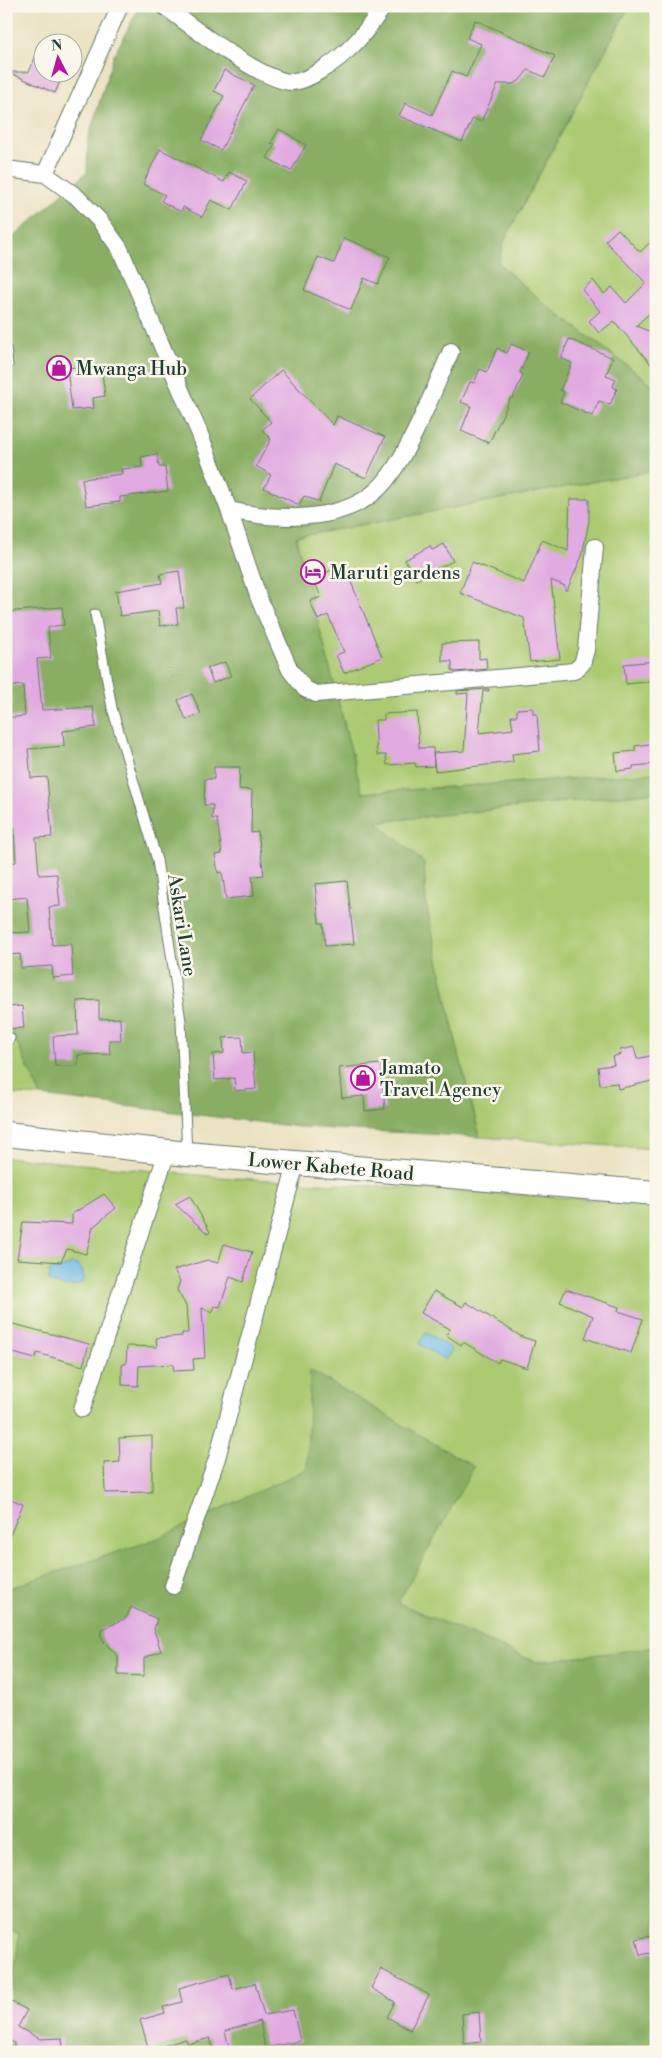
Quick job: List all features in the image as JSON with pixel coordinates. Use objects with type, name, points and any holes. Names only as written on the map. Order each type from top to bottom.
[{"type":"main road","name":"Lower Kabete Road","points":[[6,1134],[177,1153],[656,1193]]},
{"type":"street","points":[[45,174],[120,6]]},
{"type":"street","points":[[164,6],[247,62],[273,77],[293,82],[313,75],[338,61],[357,44],[384,6]]},
{"type":"street","points":[[6,169],[45,174],[76,196],[100,221],[120,249],[199,432],[229,510],[259,599],[290,670],[305,689],[316,694],[571,672],[582,664],[586,650],[594,547]]},
{"type":"street","points":[[229,510],[260,516],[305,517],[334,511],[368,498],[386,480],[403,452],[451,351]]},
{"type":"street","points":[[82,1409],[177,1153]]},
{"type":"street","points":[[173,1586],[217,1458],[296,1163]]},
{"type":"lane","points":[[6,349],[8,364]]},
{"type":"lane","name":"Askari Lane","points":[[95,614],[112,708],[157,860],[181,1021],[177,1153]]},
{"type":"green space","points":[[140,6],[629,6],[505,239],[498,263],[547,306],[656,387],[656,470],[296,537],[362,793],[656,773],[656,792],[377,822],[424,863],[426,904],[457,1047],[480,1137],[299,1127],[41,1096],[6,1019],[6,238],[10,240],[87,172],[88,139],[114,55]]},
{"type":"green space","points":[[629,6],[656,6],[656,387],[547,306],[498,263],[505,239]]},
{"type":"green space","points":[[656,470],[656,773],[362,793],[296,537]]},
{"type":"green space","points":[[656,792],[656,1149],[480,1137],[457,1047],[426,904],[424,863],[376,822]]},
{"type":"green space","points":[[6,1019],[41,1096],[6,1094]]},
{"type":"green space","points":[[6,1157],[219,1177],[656,1203],[656,2052],[6,2052]]},
{"type":"green space","points":[[310,1370],[474,1467],[398,1603],[536,1662],[656,1647],[656,2052],[6,2052],[19,1934],[6,1929],[6,1589],[156,1539],[307,1469]]},
{"type":"water","points":[[71,1264],[78,1265],[82,1270],[84,1281],[81,1284],[67,1286],[49,1282],[50,1270],[59,1270]]},
{"type":"water","points":[[426,1333],[450,1347],[451,1352],[445,1360],[419,1344]]},
{"type":"building","points":[[475,20],[555,56],[545,77],[528,70],[519,81],[513,84],[498,84],[481,122],[473,118],[462,142],[399,116],[405,103],[432,115],[452,71],[466,77],[481,44],[467,38]]},
{"type":"building","points":[[32,65],[32,82],[60,82],[55,93],[8,72],[29,72]]},
{"type":"building","points":[[224,70],[254,85],[221,150],[201,140],[224,96],[214,91]]},
{"type":"building","points":[[279,129],[306,145],[291,171],[267,158],[275,144],[271,143]]},
{"type":"building","points":[[160,149],[224,182],[229,172],[247,181],[232,210],[211,200],[202,217],[183,207],[181,212],[161,201],[165,195],[143,184]]},
{"type":"building","points":[[618,229],[640,252],[656,237],[656,307],[636,326],[656,334],[656,370],[614,321],[599,333],[589,321],[600,311],[582,290],[593,280],[604,294],[612,287],[626,303],[646,283],[605,241]]},
{"type":"building","points":[[344,238],[390,257],[378,284],[364,278],[351,310],[304,290],[318,257],[334,263]]},
{"type":"building","points":[[569,339],[613,358],[606,375],[616,379],[613,387],[617,389],[610,405],[599,401],[592,416],[560,402],[564,392],[560,390],[572,363],[561,358]]},
{"type":"building","points":[[511,344],[529,352],[520,372],[523,375],[513,398],[511,397],[489,443],[461,431],[471,406],[461,402],[470,382],[474,383],[480,369],[487,372],[497,348],[507,353]]},
{"type":"building","points":[[101,365],[105,396],[93,398],[94,408],[72,410],[67,368]]},
{"type":"building","points":[[281,370],[333,425],[337,416],[385,437],[366,478],[334,464],[319,502],[304,496],[299,505],[264,488],[271,475],[256,466],[271,439],[262,430],[271,422],[250,399]]},
{"type":"building","points":[[157,454],[159,467],[165,467],[168,491],[120,497],[120,502],[86,506],[82,479],[122,474],[121,469],[142,467],[141,457]]},
{"type":"building","points":[[570,499],[589,499],[589,521],[582,556],[567,590],[565,590],[565,586],[551,580],[560,659],[530,662],[524,618],[460,593],[472,562],[524,583],[542,540],[568,551]]},
{"type":"building","points":[[444,544],[453,561],[416,580],[405,560],[430,546],[432,550]]},
{"type":"building","points":[[344,565],[382,657],[344,673],[336,655],[344,652],[328,615],[318,620],[310,601],[321,597],[313,578]]},
{"type":"building","points":[[179,571],[184,608],[176,608],[178,624],[160,626],[158,611],[120,616],[116,591],[162,583],[160,574]]},
{"type":"building","points":[[62,607],[64,625],[48,627],[51,658],[37,659],[42,710],[93,707],[96,727],[63,731],[64,746],[28,749],[31,778],[47,777],[52,837],[36,838],[39,875],[57,874],[60,906],[49,907],[52,945],[71,944],[73,976],[53,978],[52,966],[21,968],[20,954],[9,955],[7,933],[30,932],[27,897],[7,899],[6,863],[16,862],[14,828],[6,829],[6,793],[8,792],[6,718],[25,716],[23,685],[6,687],[6,612]]},
{"type":"building","points":[[479,642],[479,659],[486,658],[487,669],[455,672],[452,670],[452,661],[442,661],[442,643]]},
{"type":"building","points":[[656,661],[656,681],[626,684],[624,664]]},
{"type":"building","points":[[225,662],[231,676],[213,683],[207,668]]},
{"type":"building","points":[[489,689],[489,691],[483,691],[479,733],[513,729],[511,716],[517,716],[517,709],[533,708],[533,714],[537,714],[540,751],[512,754],[513,762],[435,771],[433,753],[464,751],[468,693],[457,694],[457,691]]},
{"type":"building","points":[[192,694],[201,714],[186,720],[178,700]]},
{"type":"building","points":[[417,712],[419,748],[433,748],[434,766],[416,767],[415,763],[387,765],[386,755],[377,755],[375,720],[384,720],[384,714]]},
{"type":"building","points":[[656,743],[656,764],[633,766],[633,769],[617,771],[615,753],[635,751],[635,746]]},
{"type":"building","points":[[214,767],[240,767],[239,789],[252,790],[251,833],[258,832],[264,875],[252,876],[254,896],[226,899],[222,872],[218,873],[215,855],[222,854],[217,819],[212,819],[213,805],[204,805],[205,779],[214,779]]},
{"type":"building","points":[[347,881],[354,944],[325,946],[323,923],[319,923],[315,884]]},
{"type":"building","points":[[99,1000],[99,1019],[120,1018],[121,1040],[109,1040],[110,1054],[78,1055],[78,1066],[55,1066],[53,1036],[78,1035],[77,1001]]},
{"type":"building","points":[[22,1006],[24,1028],[6,1029],[6,1007]]},
{"type":"building","points":[[242,1037],[243,1053],[253,1052],[256,1089],[235,1091],[234,1078],[215,1080],[213,1054],[224,1053],[223,1038]]},
{"type":"building","points":[[634,1047],[637,1059],[654,1055],[656,1080],[618,1089],[617,1083],[600,1085],[598,1067],[614,1065],[612,1057],[621,1054],[620,1050]]},
{"type":"building","points":[[381,1064],[385,1109],[365,1111],[364,1096],[342,1098],[339,1068]]},
{"type":"building","points":[[104,1194],[116,1208],[93,1227],[86,1254],[67,1249],[61,1262],[17,1259],[23,1222],[72,1224],[72,1214]]},
{"type":"building","points":[[190,1196],[210,1232],[208,1234],[175,1204]]},
{"type":"building","points":[[224,1244],[252,1252],[243,1282],[230,1277],[220,1307],[215,1306],[212,1313],[202,1308],[205,1358],[193,1359],[194,1370],[174,1371],[173,1364],[139,1366],[138,1386],[122,1385],[122,1364],[126,1364],[127,1346],[157,1347],[156,1338],[182,1336],[182,1333],[188,1333],[186,1306],[177,1290],[180,1281],[174,1270],[207,1260],[218,1263]]},
{"type":"building","points":[[566,1289],[619,1307],[618,1311],[643,1319],[631,1353],[585,1338],[593,1316],[560,1302]]},
{"type":"building","points":[[434,1291],[463,1307],[466,1302],[522,1337],[535,1341],[527,1368],[500,1359],[498,1363],[463,1342],[461,1345],[446,1335],[450,1329],[421,1313]]},
{"type":"building","points":[[6,1322],[89,1344],[83,1366],[37,1353],[35,1359],[6,1351]]},
{"type":"building","points":[[152,1436],[152,1492],[105,1493],[104,1463],[120,1462],[119,1438]]},
{"type":"building","points":[[6,1497],[23,1504],[6,1545]]},
{"type":"building","points":[[131,1607],[157,1619],[154,1630],[161,1651],[144,1658],[144,1676],[118,1675],[118,1656],[101,1636],[101,1630],[126,1618]]},
{"type":"building","points":[[656,1935],[656,1952],[640,1955],[636,1939]]},
{"type":"building","points":[[381,1969],[429,1995],[410,2030],[387,2017],[395,2002],[371,1988]]},
{"type":"building","points":[[229,1974],[233,1989],[255,1983],[264,2015],[293,2010],[300,2041],[265,2048],[260,2021],[225,2031],[230,2052],[214,2052],[210,2038],[188,2044],[186,2039],[149,2050],[140,2020],[165,2013],[163,2007],[182,2002],[179,1988]]},
{"type":"building","points":[[6,1999],[27,2010],[18,2027],[40,2039],[62,2038],[63,2050],[66,2052],[14,2052],[14,2043],[11,2041],[6,2050]]},
{"type":"building","points":[[479,2012],[481,2042],[464,2044],[462,2014]]},
{"type":"place","name":"Mwanga Hub","points":[[59,368]]},
{"type":"place","name":"Maruti gardens","points":[[313,572]]},
{"type":"place","name":"Jamato Travel Agency","points":[[363,1078]]}]
